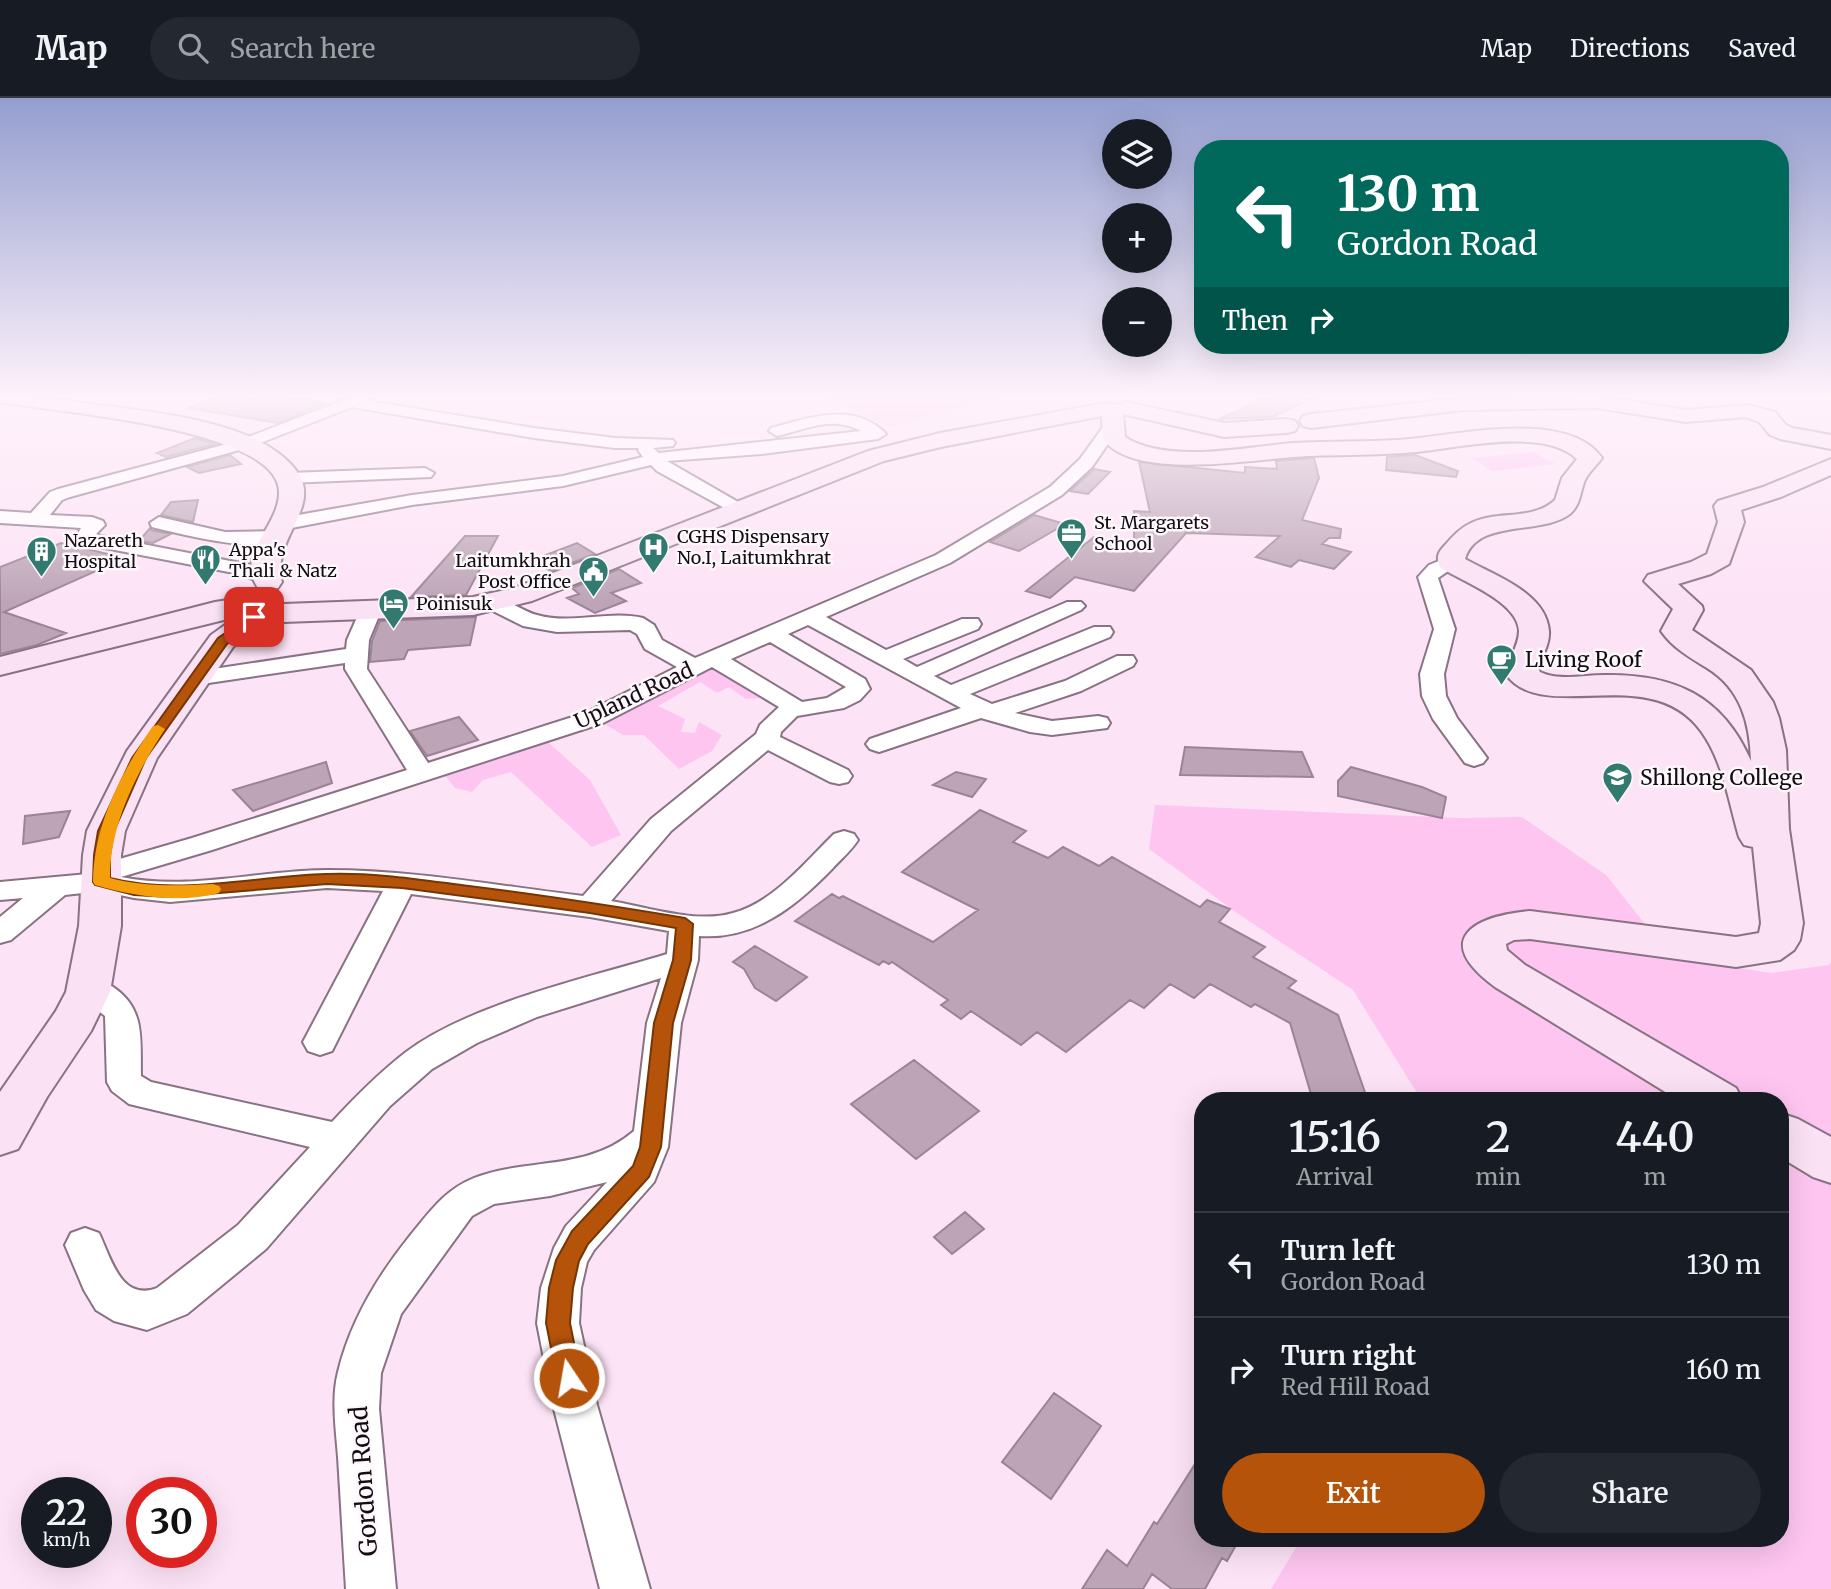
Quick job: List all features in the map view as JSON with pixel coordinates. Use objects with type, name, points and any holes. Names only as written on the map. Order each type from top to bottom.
[{"type":"street","points":[[37,518],[56,496],[168,465]]},
{"type":"street","points":[[272,598],[265,560],[291,502],[292,491],[289,478],[274,465]]},
{"type":"street","points":[[159,523],[225,538],[278,531],[424,499],[563,481],[610,465]]},
{"type":"street","points":[[661,465],[739,510]]},
{"type":"street","points":[[0,666],[272,598],[359,610],[492,603],[550,586],[851,465]]},
{"type":"street","name":"Upland Road","points":[[101,885],[202,844],[594,718],[704,662],[943,559],[1056,491],[1084,465]]},
{"type":"street","points":[[1451,562],[1451,554],[1470,534],[1482,527],[1542,518],[1560,509],[1567,502],[1574,478],[1584,465]]},
{"type":"street","points":[[1704,1092],[1499,968],[1485,950],[1485,937],[1506,927],[1530,925],[1736,952],[1765,950],[1779,940],[1781,934],[1776,869],[1769,820],[1767,728],[1748,688],[1735,671],[1687,642],[1676,631],[1688,610],[1687,606],[1658,581],[1701,568],[1719,558],[1731,522],[1727,506],[1772,492],[1827,469]]},
{"type":"street","points":[[289,478],[425,473]]},
{"type":"street","points":[[0,517],[92,523],[96,525],[86,533],[86,537],[96,541],[244,569],[272,598]]},
{"type":"street","points":[[1451,562],[1436,569],[1428,577],[1428,588],[1444,622],[1443,638],[1432,677],[1432,693],[1474,758]]},
{"type":"street","points":[[1451,562],[1506,593],[1527,614],[1534,628],[1532,646],[1523,661],[1521,673],[1531,681],[1558,687],[1615,683],[1642,685],[1662,691],[1702,713],[1715,727],[1731,759],[1760,843],[1776,869]]},
{"type":"street","points":[[0,1135],[30,1084],[75,1018],[89,987],[100,926],[106,831],[139,758],[222,641],[272,598]]},
{"type":"street","points":[[492,603],[510,613],[544,623],[635,623],[646,630],[653,644],[662,651],[704,662],[787,700],[792,704],[791,709]]},
{"type":"street","points":[[917,675],[1074,606]]},
{"type":"street","points":[[359,610],[356,668],[422,773]]},
{"type":"street","points":[[810,617],[950,694],[987,711],[1030,725],[1052,728],[1098,723]]},
{"type":"street","points":[[886,658],[970,624]]},
{"type":"street","points":[[950,694],[1102,632]]},
{"type":"street","points":[[590,907],[661,825],[768,737],[769,730],[791,709],[823,707],[849,697],[858,689],[857,684],[771,633]]},
{"type":"street","points":[[195,678],[355,654]]},
{"type":"street","points":[[879,744],[1073,686],[1125,661]]},
{"type":"street","points":[[768,737],[777,747],[839,776]]},
{"type":"street","points":[[0,891],[101,885],[170,892],[327,879],[402,883],[590,907],[685,924],[718,926],[744,921],[789,893],[844,840]]},
{"type":"street","points":[[320,1042],[402,883]]},
{"type":"street","points":[[0,933],[57,886]]},
{"type":"street","points":[[625,1589],[575,1405],[558,1323],[561,1288],[568,1260],[580,1238],[642,1171],[651,1137],[663,1023],[682,960],[685,924]]},
{"type":"street","points":[[85,1245],[98,1277],[111,1297],[129,1308],[147,1311],[172,1301],[252,1237],[379,1096],[420,1060],[465,1034],[537,1005],[682,960]]},
{"type":"street","points":[[89,987],[121,1013],[124,1028],[121,1065],[124,1082],[141,1094],[341,1139]]},
{"type":"street","name":"Gordon Road","points":[[371,1589],[357,1409],[359,1373],[383,1306],[407,1270],[458,1205],[485,1190],[550,1180],[610,1166],[629,1156],[651,1137]]},
{"type":"street","points":[[1789,1138],[1831,1162]]},
{"type":"shaded area","points":[[1482,465],[1550,465],[1492,471]]},
{"type":"shaded area","points":[[711,669],[739,682],[763,698],[746,699],[729,687],[717,693],[700,682],[658,706],[685,719],[681,732],[695,733],[699,722],[722,735],[712,751],[679,769],[644,735],[623,735],[601,722],[693,672]]},
{"type":"shaded area","points":[[548,742],[590,780],[621,835],[592,847],[511,772],[483,780],[472,792],[455,788],[443,773],[495,755]]},
{"type":"shaded area","points":[[1155,805],[1459,818],[1522,817],[1606,875],[1671,957],[1771,973],[1829,965],[1831,962],[1831,1589],[1271,1589],[1297,1547],[1789,1547],[1789,1092],[1416,1092],[1353,990],[1240,915],[1149,849]]},
{"type":"building","points":[[196,465],[238,465],[199,473],[187,467]]},
{"type":"building","points":[[1140,465],[1245,473],[1245,467],[1277,469],[1276,465],[1316,465],[1319,478],[1302,520],[1341,529],[1340,538],[1329,538],[1322,544],[1351,552],[1334,569],[1299,560],[1291,567],[1256,557],[1280,536],[1186,533],[1134,591],[1075,577],[1050,598],[1026,591],[1094,537],[1134,547],[1134,511],[1150,512]]},
{"type":"building","points":[[1386,465],[1441,465],[1458,471],[1456,477],[1386,470]]},
{"type":"building","points":[[1094,469],[1110,472],[1088,494],[1070,491]]},
{"type":"building","points":[[198,500],[193,522],[161,515],[171,502]]},
{"type":"building","points":[[1034,515],[1065,524],[1019,551],[990,542]]},
{"type":"building","points":[[150,528],[171,534],[153,543],[139,541]]},
{"type":"building","points":[[465,536],[498,536],[466,595],[411,597]]},
{"type":"building","name":"Nazareth Hospital","points":[[61,543],[125,558],[4,612],[66,633],[37,645],[0,654],[0,567]]},
{"type":"building","points":[[577,543],[595,554],[551,571],[530,561]]},
{"type":"building","points":[[619,569],[641,583],[611,593],[626,601],[595,613],[567,598],[579,594],[572,588]]},
{"type":"building","points":[[476,617],[470,645],[408,650],[404,659],[370,662],[372,641],[380,621]]},
{"type":"building","points":[[459,717],[478,740],[427,756],[410,731]]},
{"type":"building","points":[[1185,747],[1302,752],[1313,777],[1180,775]]},
{"type":"building","points":[[326,762],[332,783],[253,811],[233,790]]},
{"type":"building","points":[[1351,767],[1422,787],[1446,797],[1442,818],[1338,796],[1338,781]]},
{"type":"building","points":[[956,772],[986,779],[972,797],[933,785]]},
{"type":"building","points":[[980,810],[1026,831],[1013,842],[1048,858],[1063,847],[1099,866],[1112,857],[1200,907],[1207,900],[1230,909],[1219,922],[1265,947],[1253,957],[1296,981],[1288,988],[1338,1015],[1365,1092],[1310,1092],[1290,1023],[1255,1004],[1251,1007],[1210,984],[1194,998],[1170,984],[1144,1008],[1130,1000],[1066,1052],[1037,1032],[1021,1045],[971,1011],[961,1019],[941,1005],[948,1000],[892,962],[889,964],[883,961],[879,965],[795,921],[832,894],[839,898],[843,896],[933,942],[978,910],[902,872]]},
{"type":"building","points":[[70,811],[59,837],[23,844],[25,816]]},
{"type":"building","points":[[755,946],[807,977],[776,1001],[755,988],[744,969],[733,962]]},
{"type":"building","points":[[914,1060],[979,1111],[916,1159],[851,1104]]},
{"type":"building","points":[[965,1212],[984,1229],[952,1254],[934,1237]]},
{"type":"building","points":[[1054,1393],[1101,1426],[1051,1499],[1002,1462]]},
{"type":"building","points":[[1194,1466],[1194,1547],[1235,1547],[1227,1561],[1222,1558],[1205,1589],[1172,1589],[1152,1574],[1143,1589],[1082,1589],[1107,1550],[1127,1566],[1154,1522],[1157,1524]]},
{"type":"slow traffic","points":[[158,729],[139,758],[106,831],[101,882],[134,890],[170,892],[213,889]]},
{"type":"place","name":"St. Margarets School","points":[[1071,560]]},
{"type":"place","name":"CGHS Dispensary No.I, Laitumkhrat","points":[[654,574]]},
{"type":"place","name":"Nazareth Hospital","points":[[41,578]]},
{"type":"place","name":"Appa's Thali & Natz","points":[[206,587]]},
{"type":"place","name":"Laitumkhrah Post Office","points":[[594,598]]},
{"type":"place","name":"Poinisuk","points":[[393,631]]},
{"type":"place","name":"Living Roof","points":[[1502,687]]},
{"type":"place","name":"Shillong College","points":[[1617,805]]},
{"type":"route","points":[[254,617],[222,641],[139,758],[106,831],[101,882],[134,890],[170,892],[327,879],[402,883],[590,907],[685,924],[682,960],[663,1023],[650,1147],[642,1171],[580,1238],[568,1260],[561,1288],[558,1323],[569,1378]]}]
